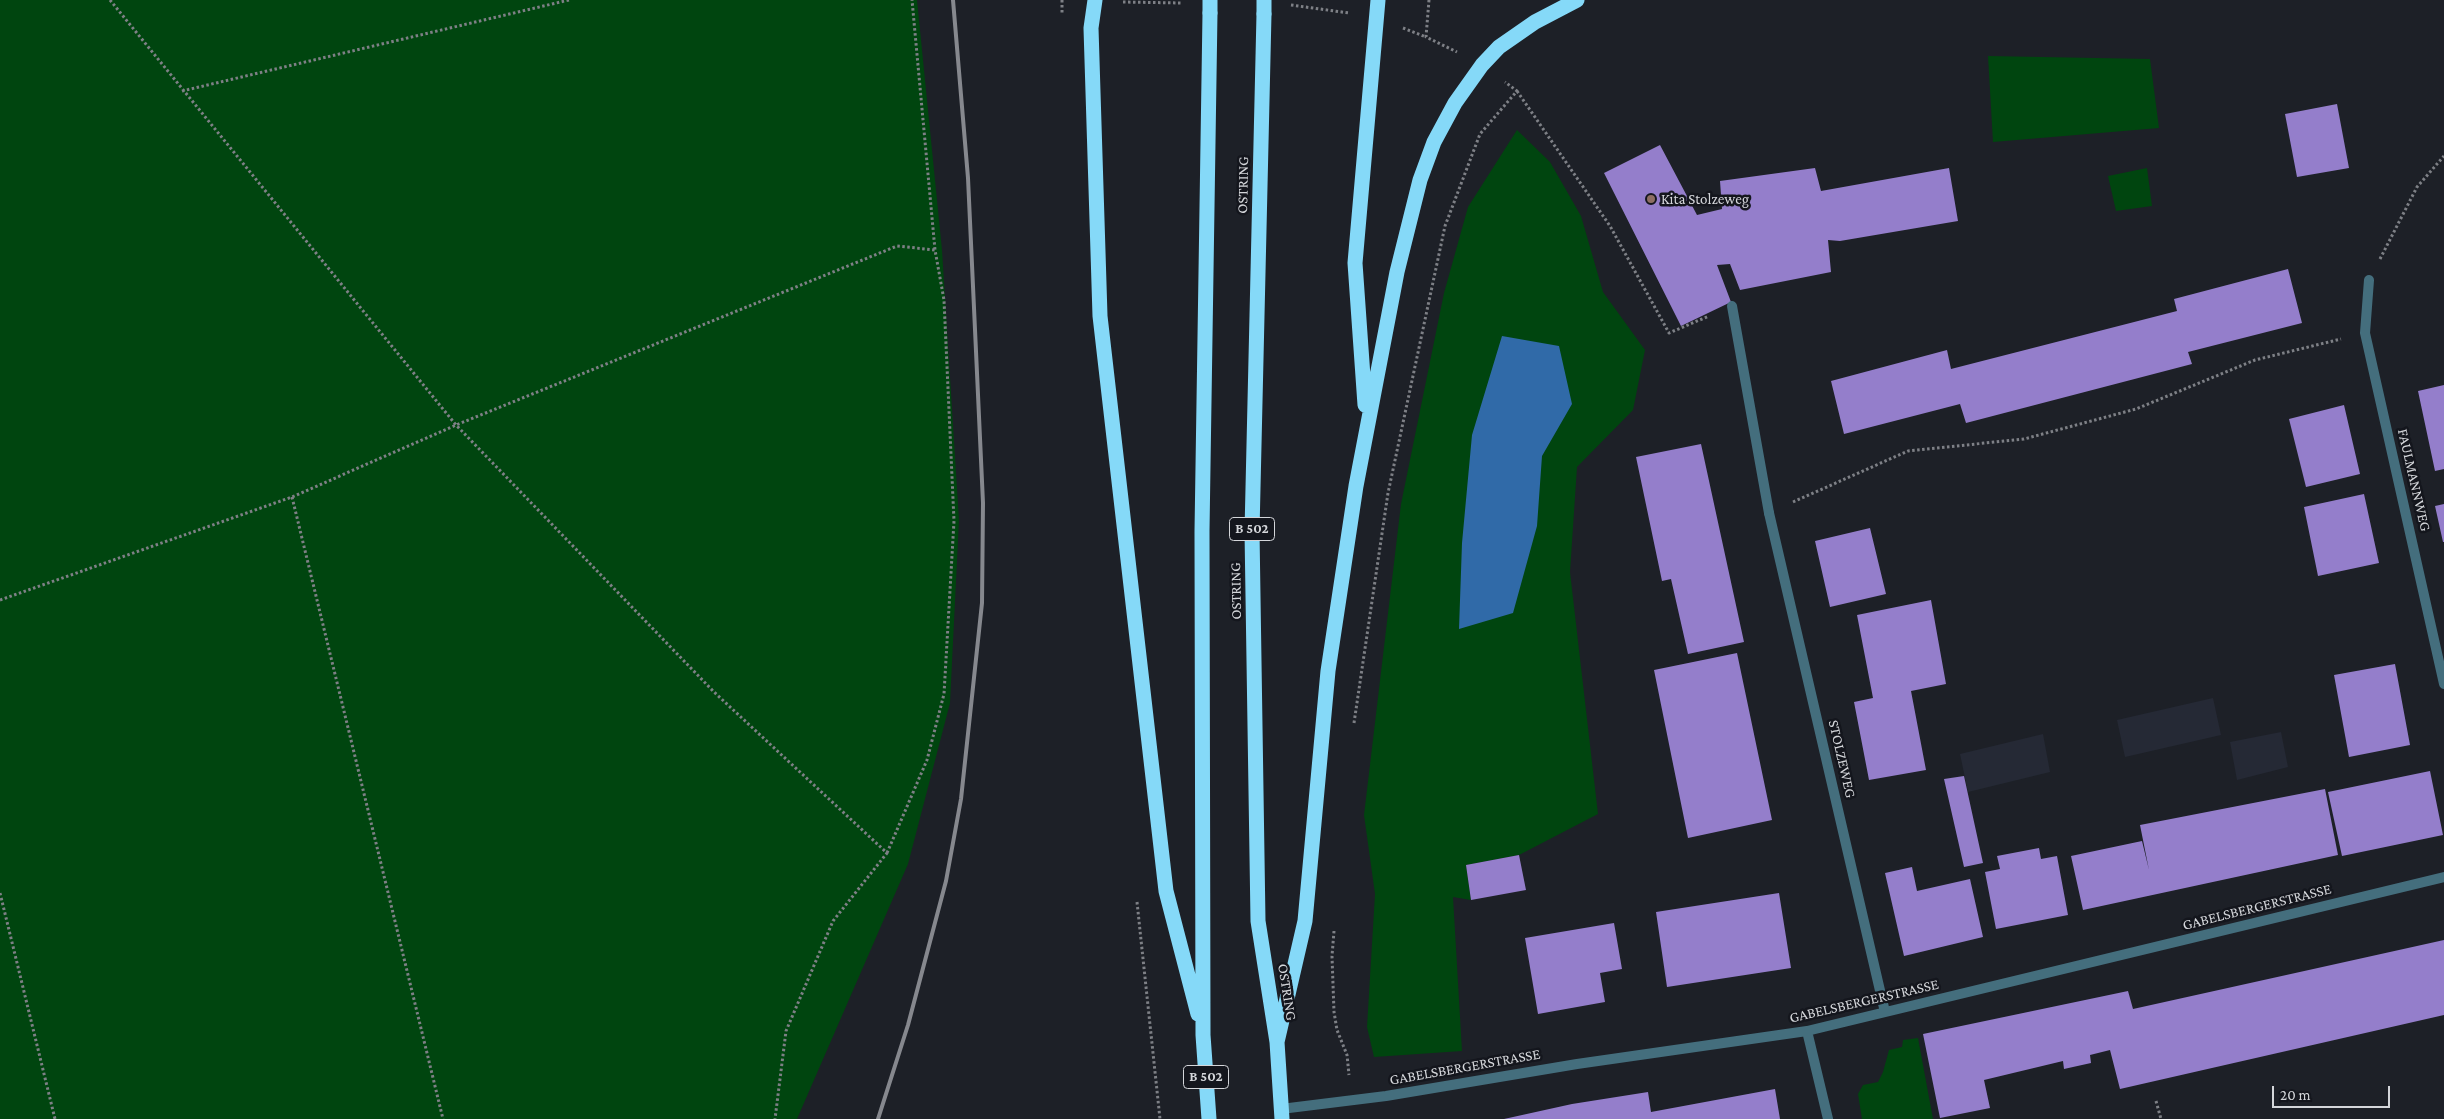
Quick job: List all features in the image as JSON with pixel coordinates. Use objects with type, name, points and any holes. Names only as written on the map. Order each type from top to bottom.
[{"type":"highway","points":[[1095,0],[1091,28],[1100,316],[1166,891],[1203,1035]]},
{"type":"highway","points":[[1366,427],[1355,263],[1378,0]]},
{"type":"highway","points":[[1277,1042],[1305,921],[1328,671],[1366,427],[1396,272],[1420,180],[1434,142],[1455,102],[1482,64],[1499,47],[1535,22],[1577,0]]},
{"type":"highway","name":"B 502","points":[[1209,1119],[1203,1035],[1202,531],[1210,7]]},
{"type":"highway","name":"OSTRING","points":[[1264,7],[1252,532],[1258,920],[1277,1042],[1282,1114]]},
{"type":"street","name":"FAULMANNWEG","points":[[2370,280],[2366,333],[2444,684]]},
{"type":"street","name":"STOLZEWEG","points":[[1732,306],[1769,512],[1885,1012]]},
{"type":"street","name":"GABELSBERGERSTRASSE","points":[[1282,1114],[1577,1064],[1807,1031],[2444,877]]},
{"type":"street","points":[[1807,1031],[1828,1119]]},
{"type":"path","points":[[110,0],[182,91],[456,425],[714,692],[887,854]]},
{"type":"path","points":[[182,91],[568,0]]},
{"type":"path","points":[[775,1119],[786,1031],[833,921],[887,854],[927,760],[944,694],[954,521],[944,300],[935,250],[912,0]]},
{"type":"path","points":[[1428,0],[1426,37],[1482,64],[1517,91],[1610,226],[1669,333],[1732,306]]},
{"type":"path","points":[[1354,726],[1388,492],[1445,226],[1480,134],[1517,91]]},
{"type":"path","points":[[2370,280],[2417,187],[2444,156]]},
{"type":"path","points":[[0,600],[292,497],[456,425],[897,246],[935,250]]},
{"type":"path","points":[[1769,512],[1908,450],[2024,439],[2136,409],[2255,360],[2366,333]]},
{"type":"path","points":[[292,497],[443,1119]]},
{"type":"path","points":[[0,893],[55,1119]]},
{"type":"path","points":[[1335,927],[1332,956],[1334,1012],[1337,1030],[1348,1055],[1350,1101]]},
{"type":"path","points":[[2156,1101],[2161,1119]]},
{"type":"shaded area","points":[[2213,698],[2221,735],[2125,757],[2117,720]]},
{"type":"shaded area","points":[[2281,732],[2288,767],[2237,780],[2230,742]]},
{"type":"shaded area","points":[[2043,734],[2050,772],[1968,792],[1960,754]]},
{"type":"green space","points":[[0,0],[917,0],[942,250],[959,520],[950,703],[908,864],[797,1119],[0,1119]]},
{"type":"green space","points":[[1988,56],[2150,59],[2159,128],[1993,142]]},
{"type":"green space","points":[[1517,130],[1550,162],[1581,216],[1603,292],[1645,350],[1633,410],[1577,467],[1570,572],[1598,814],[1519,855],[1466,865],[1471,900],[1453,897],[1462,1051],[1374,1057],[1367,1027],[1375,894],[1364,815],[1401,504],[1444,293],[1468,207]]},
{"type":"green space","points":[[2147,168],[2152,206],[2116,211],[2108,176]]},
{"type":"green space","points":[[1918,1038],[1933,1119],[1862,1119],[1858,1094],[1863,1085],[1878,1082],[1889,1050],[1902,1047],[1903,1040]]},
{"type":"water","points":[[1502,336],[1559,346],[1572,404],[1542,456],[1537,526],[1513,613],[1459,629],[1462,543],[1472,435]]},
{"type":"building","points":[[2337,104],[2349,168],[2297,177],[2285,114]]},
{"type":"building","points":[[1660,145],[1697,215],[1722,209],[1720,181],[1815,168],[1821,191],[1949,168],[1958,221],[1840,241],[1828,240],[1831,272],[1740,290],[1730,264],[1717,265],[1731,302],[1681,326],[1604,173]]},
{"type":"building","points":[[2288,269],[2302,323],[2188,352],[2192,364],[1966,423],[1960,404],[1844,434],[1831,381],[1947,350],[1951,369],[2177,311],[2174,299]]},
{"type":"building","points":[[2444,385],[2444,469],[2435,471],[2418,391]]},
{"type":"building","points":[[2344,405],[2360,474],[2306,487],[2289,419]]},
{"type":"building","points":[[1701,444],[1744,642],[1688,654],[1671,579],[1662,581],[1636,457]]},
{"type":"building","points":[[2364,494],[2379,563],[2318,576],[2304,507]]},
{"type":"building","points":[[2444,504],[2444,542],[2443,542],[2435,506]]},
{"type":"building","points":[[1870,528],[1886,594],[1830,607],[1815,541]]},
{"type":"building","points":[[1931,600],[1946,684],[1911,691],[1926,770],[1869,780],[1854,702],[1873,698],[1857,615]]},
{"type":"building","points":[[1737,653],[1772,820],[1688,838],[1654,670]]},
{"type":"building","points":[[2395,664],[2410,745],[2349,757],[2334,675]]},
{"type":"building","points":[[2430,771],[2443,835],[2342,856],[2328,792]]},
{"type":"building","points":[[1964,776],[1983,863],[1964,867],[1944,779]]},
{"type":"building","points":[[2325,789],[2338,855],[2083,910],[2071,856],[2142,841],[2149,870],[2140,825]]},
{"type":"building","points":[[2039,848],[2041,859],[2057,856],[2068,915],[1996,929],[1985,872],[2000,869],[1997,856]]},
{"type":"building","points":[[1519,855],[1526,890],[1471,900],[1466,865]]},
{"type":"building","points":[[1912,867],[1917,891],[1970,879],[1983,937],[1904,956],[1885,873]]},
{"type":"building","points":[[1779,893],[1791,968],[1667,987],[1656,912]]},
{"type":"building","points":[[1614,923],[1622,969],[1600,973],[1605,1002],[1538,1014],[1525,938]]},
{"type":"building","points":[[2444,940],[2444,1015],[2120,1089],[2110,1050],[2090,1055],[2091,1063],[2064,1069],[2063,1061],[1984,1080],[1990,1108],[1940,1118],[1923,1034],[2128,991],[2133,1009]]},
{"type":"building","points":[[1775,1089],[1780,1119],[1504,1119],[1572,1104],[1648,1092],[1651,1112]]},
{"type":"railway","points":[[878,1119],[908,1025],[946,881],[961,799],[982,603],[983,503],[968,178],[953,0]]},
{"type":"place","name":"Kita Stolzeweg","points":[[1651,199]]}]
